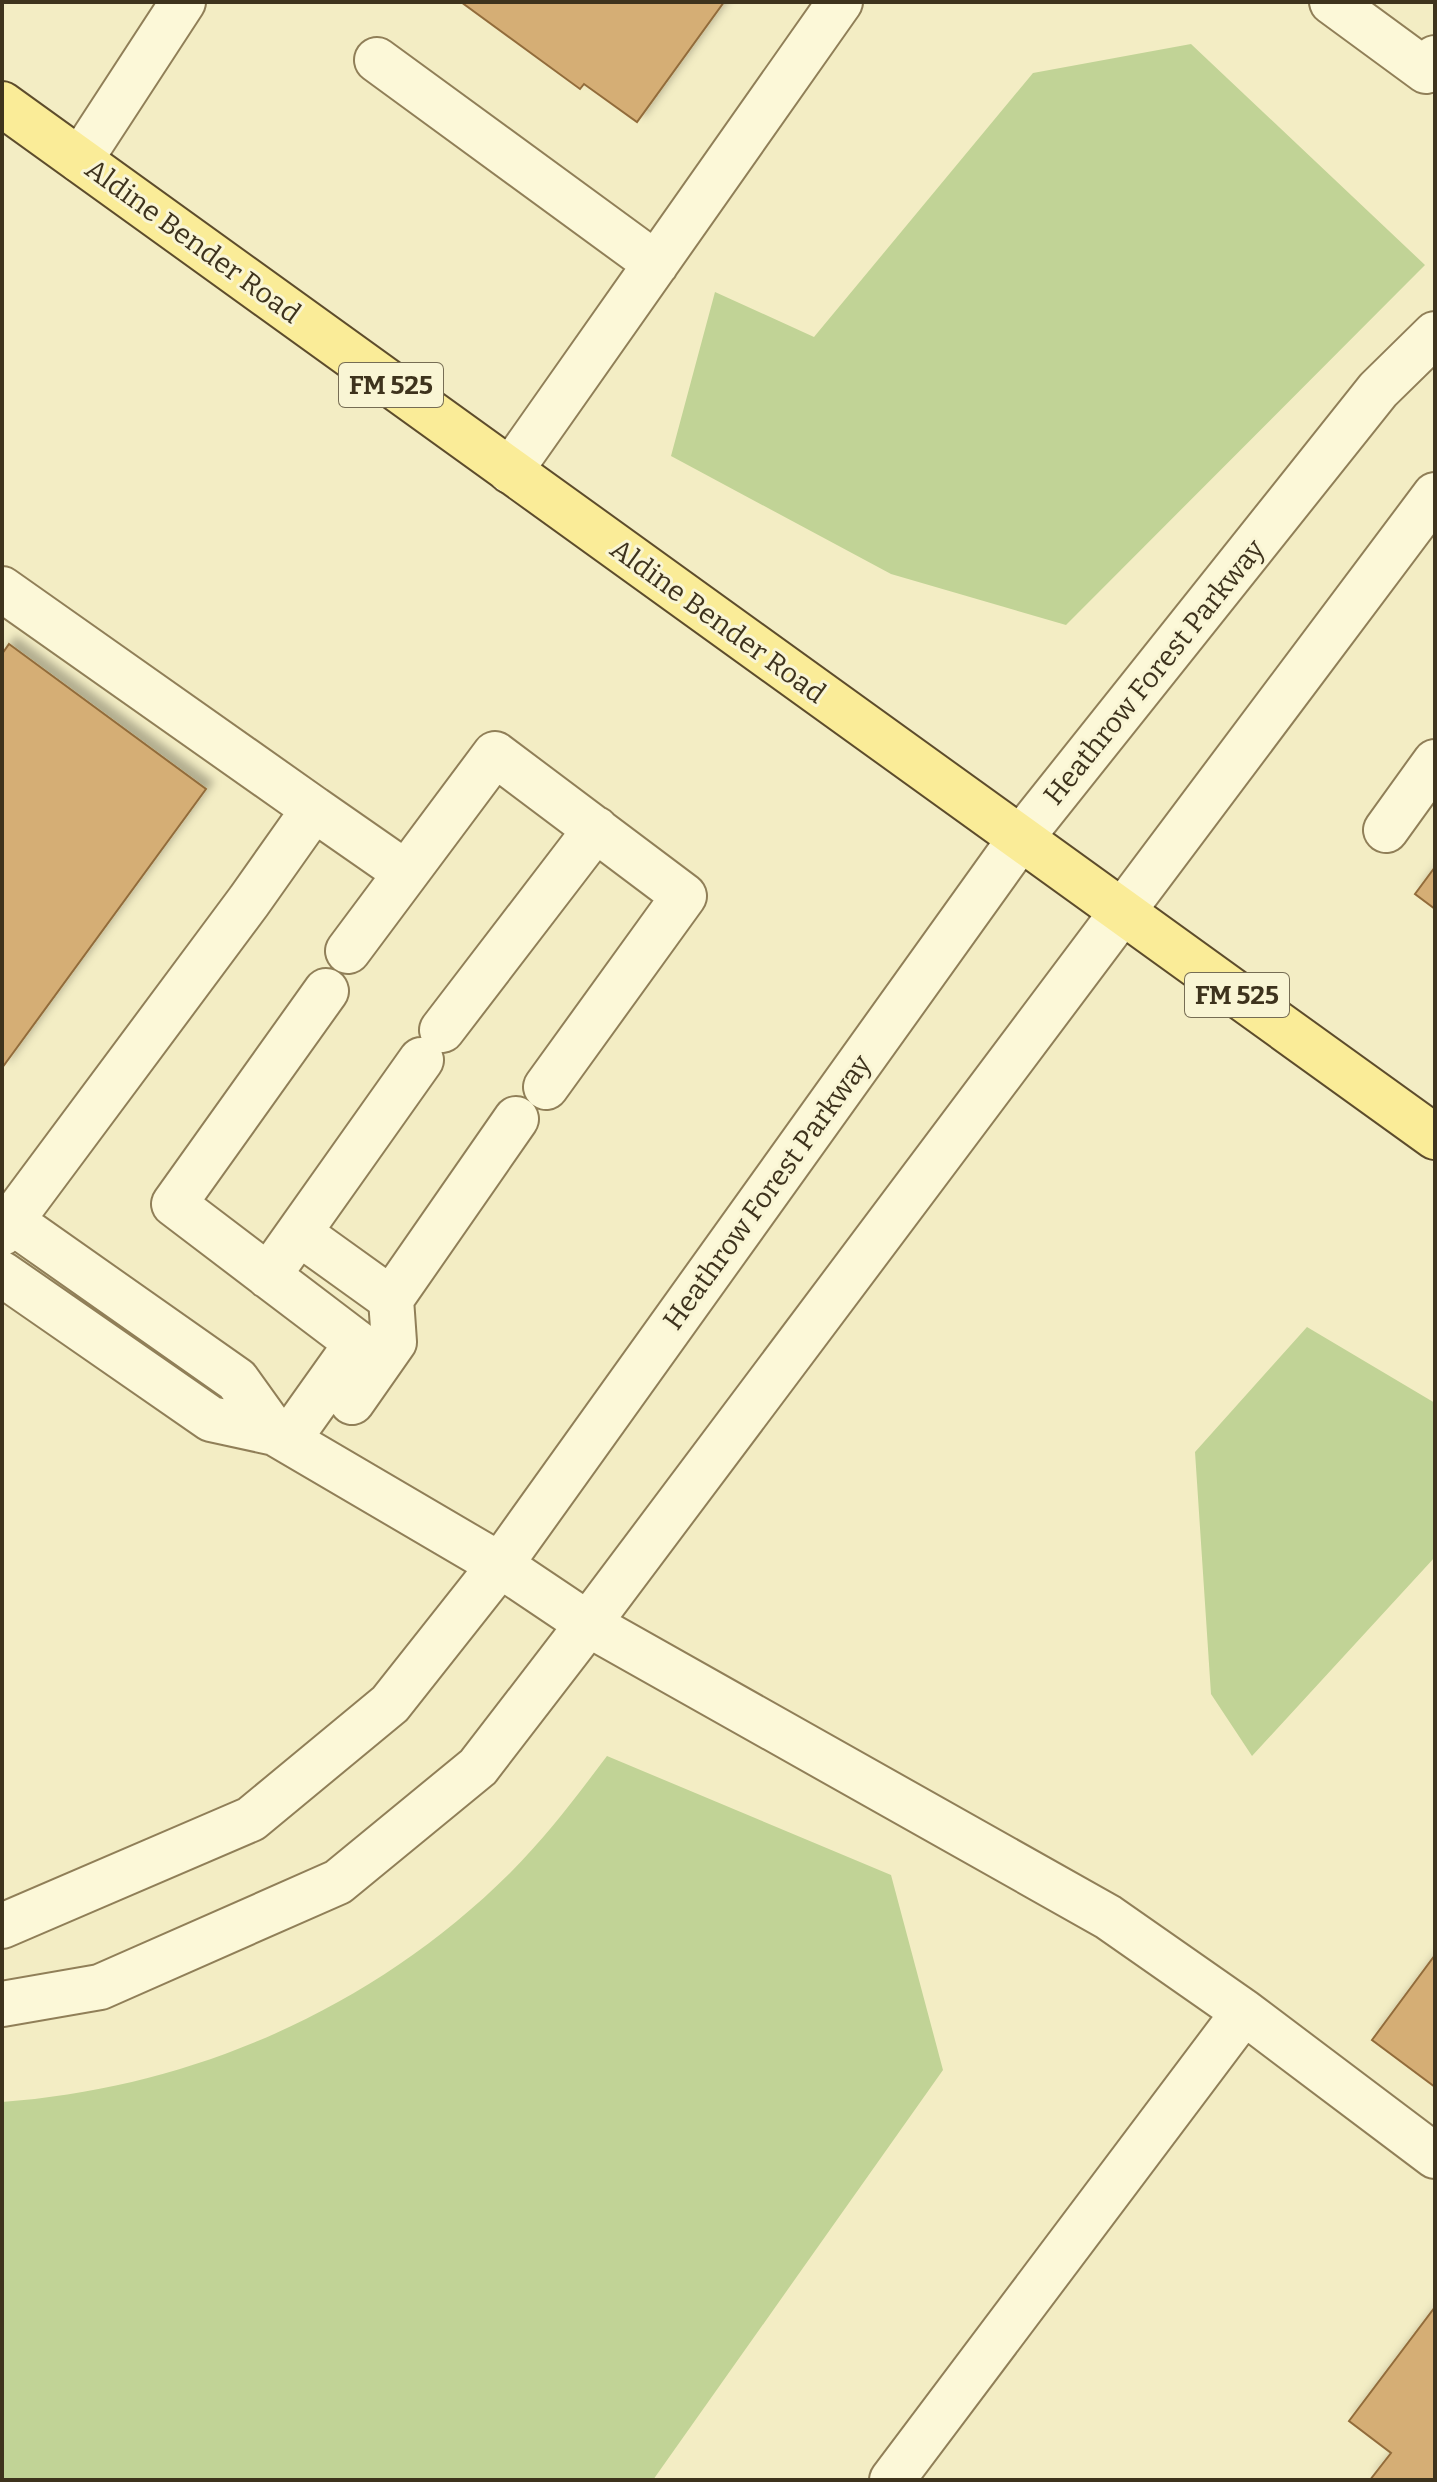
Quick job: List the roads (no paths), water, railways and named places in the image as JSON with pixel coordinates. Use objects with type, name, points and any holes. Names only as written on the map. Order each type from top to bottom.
[{"type":"main road","name":"Aldine Bender Road","points":[[2,104],[1435,1137]]},
{"type":"street","points":[[80,160],[183,2]]},
{"type":"street","points":[[510,471],[840,2]]},
{"type":"street","points":[[1332,2],[1426,71],[1435,58]]},
{"type":"street","points":[[377,60],[656,264]]},
{"type":"street","name":"Heathrow Forest Parkway","points":[[2,1926],[251,1819],[390,1704],[500,1565],[1020,839],[1378,390],[1435,334]]},
{"type":"street","points":[[2,2004],[100,1987],[338,1882],[478,1767],[1435,495]]},
{"type":"street","points":[[2,589],[406,873]]},
{"type":"street","points":[[348,951],[495,754],[684,896],[546,1087]]},
{"type":"street","points":[[1386,830],[1435,762]]},
{"type":"street","points":[[292,1443],[237,1380],[6,1227],[240,914],[314,809]]},
{"type":"street","points":[[268,1276],[432,1045],[596,829]]},
{"type":"street","points":[[292,1443],[357,1343],[174,1204],[326,991]]},
{"type":"street","points":[[292,1443],[394,1342],[391,1299],[516,1119]]},
{"type":"street","points":[[299,1233],[391,1299]]},
{"type":"street","points":[[2,1274],[211,1419],[292,1443],[500,1565],[588,1624],[1108,1917],[1244,2012],[1435,2156]]},
{"type":"street","points":[[892,2480],[1244,2012]]}]
